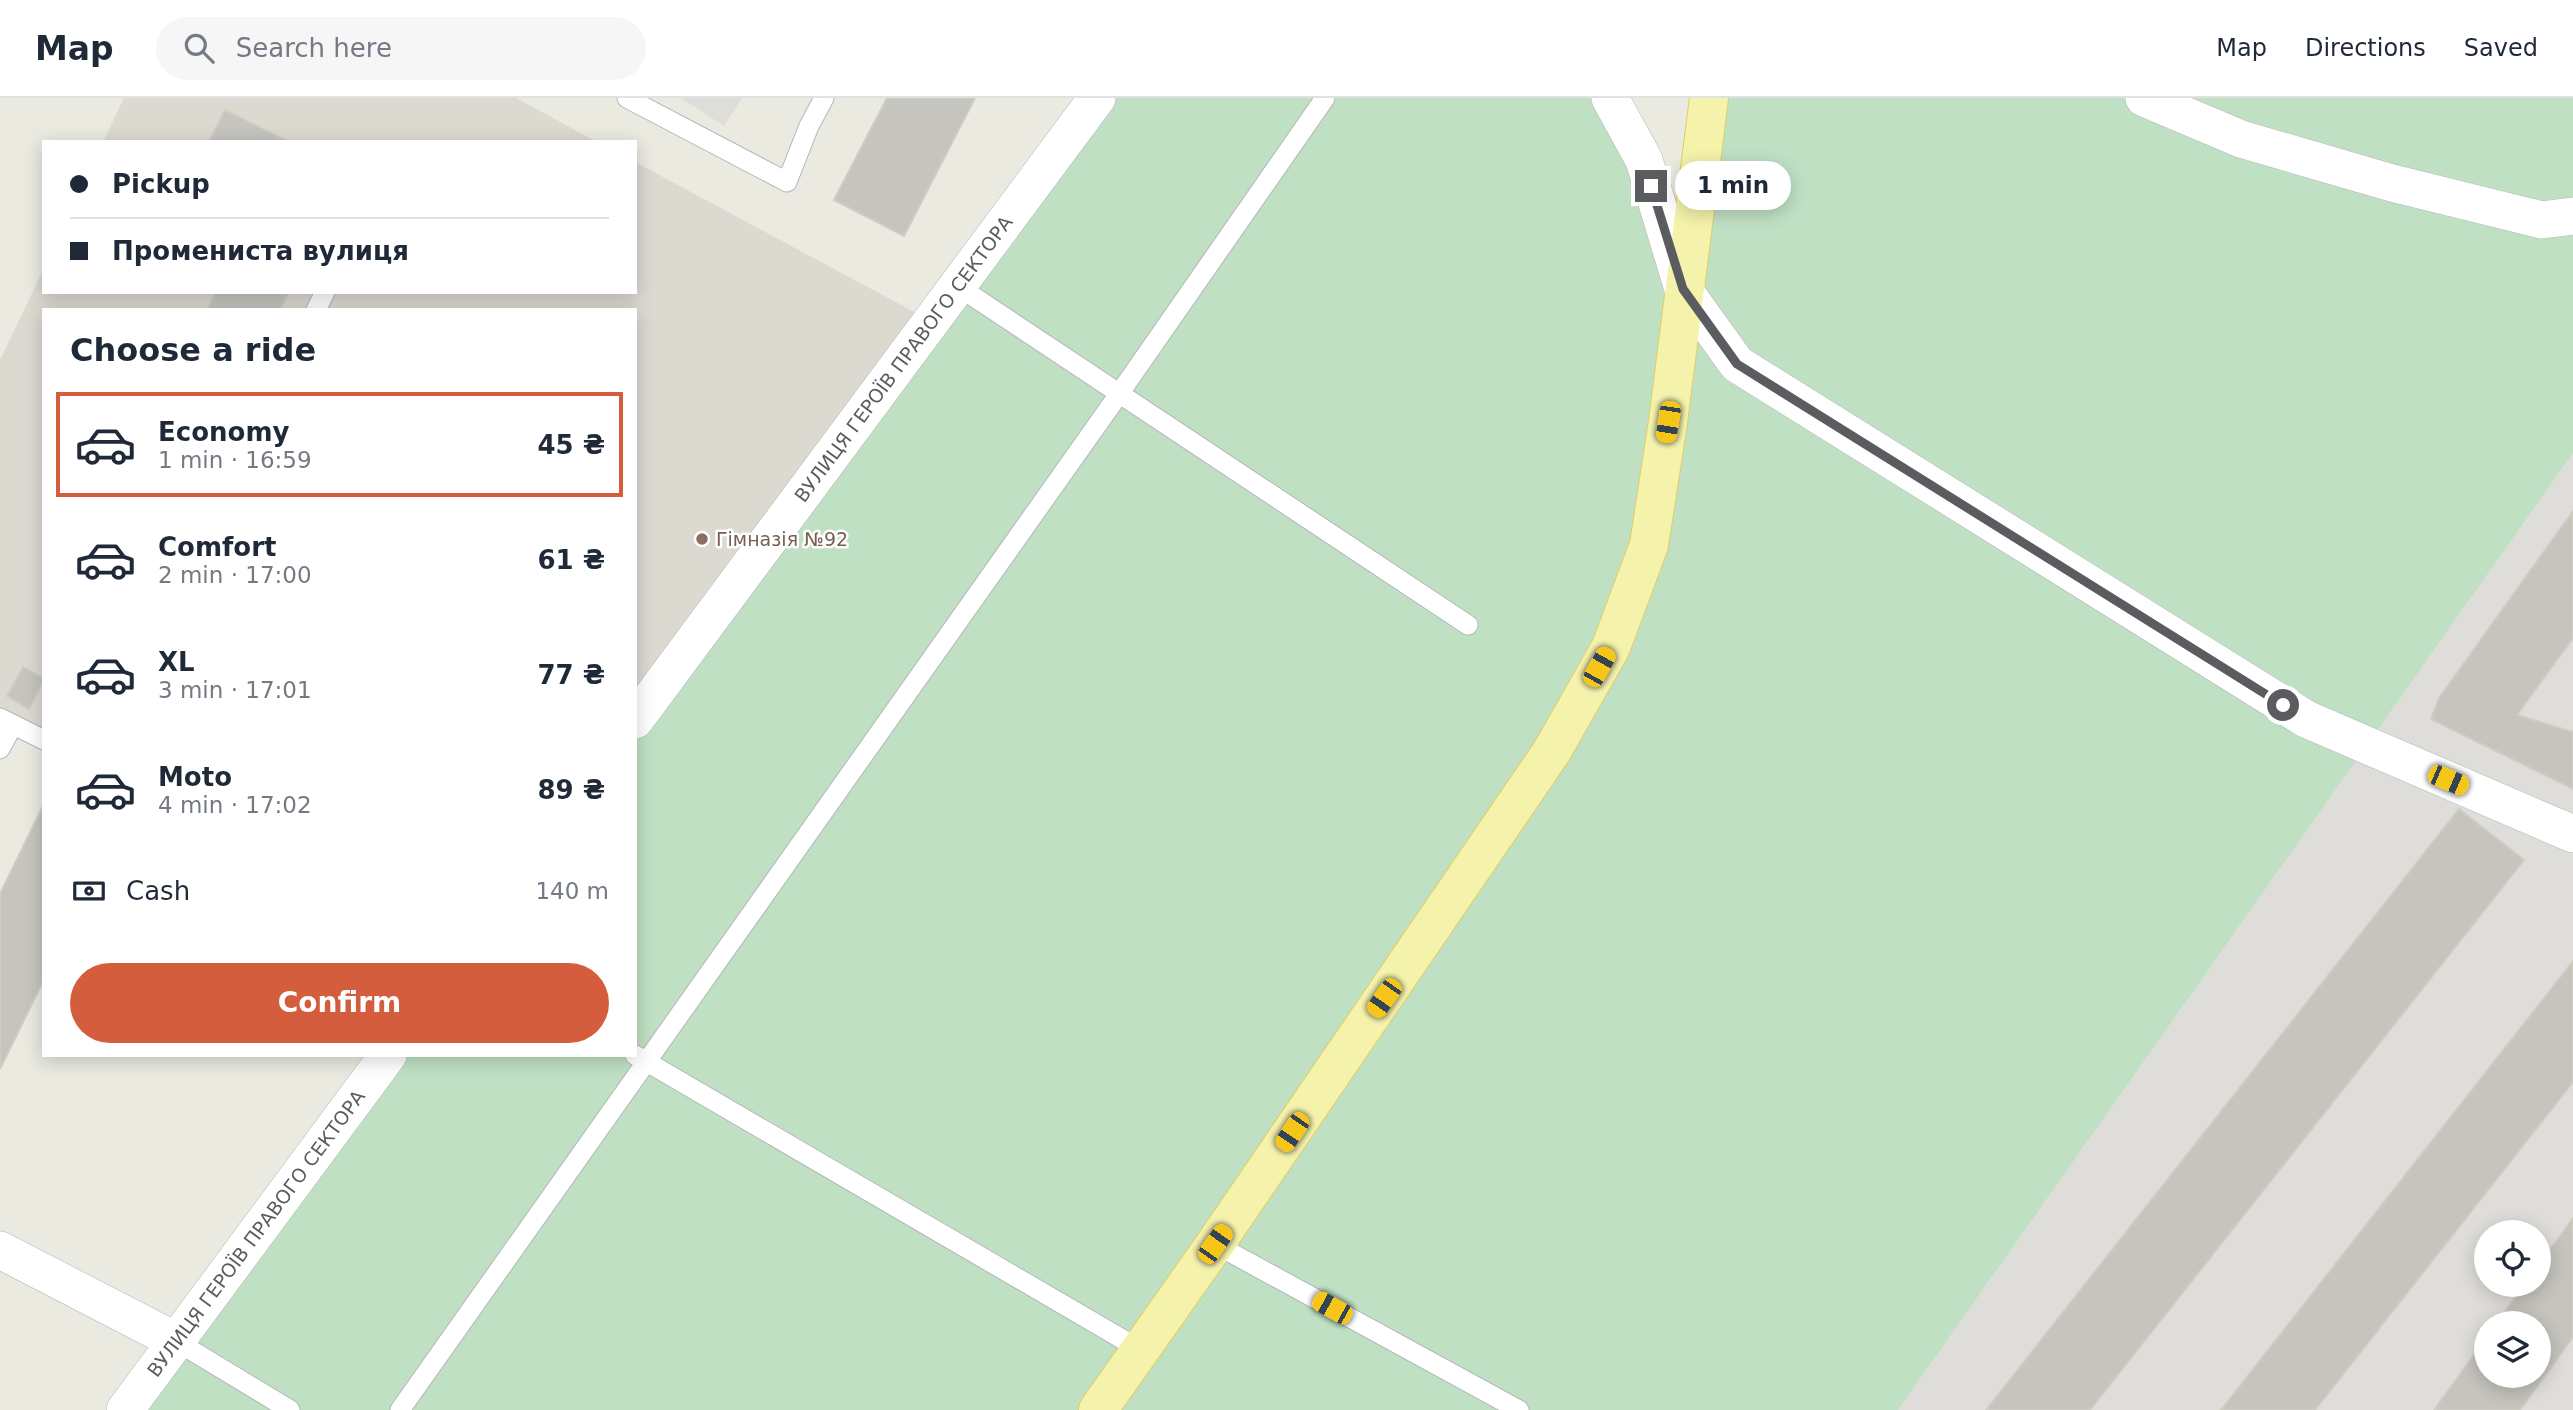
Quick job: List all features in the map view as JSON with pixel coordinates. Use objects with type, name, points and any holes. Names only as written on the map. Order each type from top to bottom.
[{"type":"main road","points":[[1098,1410],[1215,1244],[1552,751],[1611,646],[1649,545],[1668,422],[1709,98]]},
{"type":"street","name":"ВУЛИЦЯ ГЕРОЇВ ПРАВОГО СЕКТОРА","points":[[637,717],[1097,98]]},
{"type":"street","points":[[1610,98],[1644,160],[1683,289],[1737,364],[2306,719],[2573,834]]},
{"type":"street","points":[[2144,98],[2241,139],[2392,183],[2542,220],[2573,216]]},
{"type":"street","name":"ВУЛИЦЯ ГЕРОЇВ ПРАВОГО СЕКТОРА","points":[[125,1410],[387,1057]]},
{"type":"street","points":[[0,1250],[176,1341]]},
{"type":"lane","points":[[627,98],[787,181],[824,98]]},
{"type":"lane","points":[[400,1410],[642,1058],[1119,394],[1325,98]]},
{"type":"lane","points":[[956,285],[1468,625]]},
{"type":"lane","points":[[0,749],[6,721],[42,739]]},
{"type":"lane","points":[[642,1058],[1141,1350]]},
{"type":"lane","points":[[1215,1244],[1519,1410]]},
{"type":"lane","points":[[176,1341],[290,1410]]},
{"type":"shaded area","points":[[124,98],[516,98],[593,140],[104,140]]},
{"type":"shaded area","points":[[681,98],[742,98],[724,126]]},
{"type":"shaded area","name":"Гімназія №92","points":[[637,163],[931,321],[637,717],[637,308],[42,308],[42,739],[0,718],[0,360],[42,272],[42,294],[637,294]]},
{"type":"shaded area","points":[[2573,453],[2573,1410],[1898,1410]]},
{"type":"green space","points":[[1097,98],[1610,98],[1683,287],[1709,98],[2573,98],[2573,453],[1898,1410],[125,1410],[387,1057],[637,1057],[637,717]]},
{"type":"building","points":[[887,98],[975,98],[904,236],[834,200]]},
{"type":"building","points":[[225,110],[285,140],[210,140]]},
{"type":"building","points":[[215,294],[288,294],[281,308],[208,308]]},
{"type":"building","points":[[2573,511],[2573,638],[2517,715],[2573,732],[2573,789],[2431,719],[2439,698]]},
{"type":"building","points":[[23,667],[42,678],[29,709],[7,696]]},
{"type":"building","points":[[42,808],[42,983],[0,1069],[0,894]]},
{"type":"building","points":[[2459,809],[2524,860],[2090,1410],[1986,1410]]},
{"type":"building","points":[[2573,961],[2573,1082],[2315,1410],[2221,1410]]},
{"type":"building","points":[[2573,1218],[2573,1337],[2551,1367],[2551,1311],[2506,1311],[2516,1297],[2551,1297],[2551,1248]]},
{"type":"building","points":[[2474,1355],[2474,1388],[2536,1388],[2520,1410],[2434,1410]]},
{"type":"place","name":"Гімназія №92","points":[[702,539]]},
{"type":"route","points":[[1651,186],[1683,289],[1737,364],[2283,705]]}]
